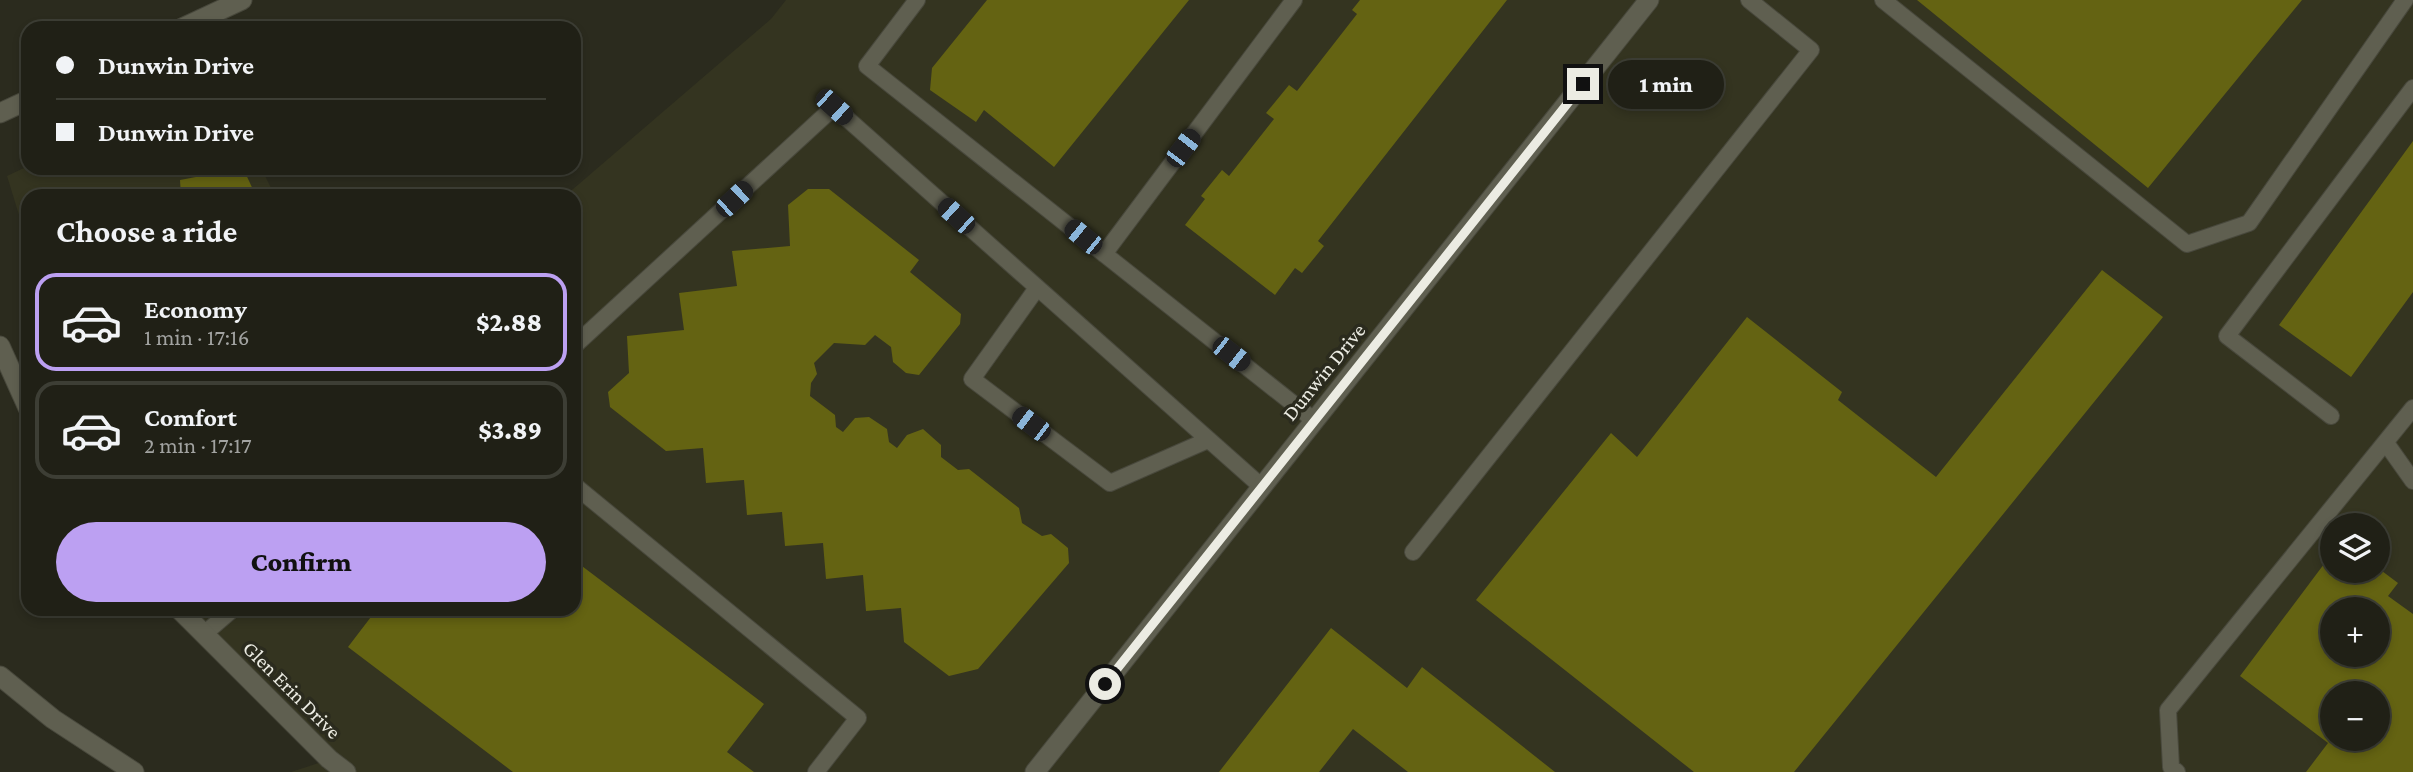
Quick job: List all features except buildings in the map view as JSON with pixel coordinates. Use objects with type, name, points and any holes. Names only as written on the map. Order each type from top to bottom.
[{"type":"street","points":[[197,21],[242,0]]},
{"type":"street","name":"Dunwin Drive","points":[[1035,772],[1649,0]]},
{"type":"street","points":[[0,113],[21,103]]},
{"type":"street","points":[[0,346],[21,392]]},
{"type":"street","name":"Glen Erin Drive","points":[[186,616],[346,772]]},
{"type":"street","points":[[0,676],[53,719],[134,772]]},
{"type":"lane","points":[[917,0],[867,66],[1315,421]]},
{"type":"lane","points":[[1104,254],[1294,0]]},
{"type":"lane","points":[[1413,552],[1811,50],[1749,0]]},
{"type":"lane","points":[[1883,0],[2187,244],[2249,223],[2404,0]]},
{"type":"lane","points":[[2331,415],[2227,336],[2413,88]]},
{"type":"lane","points":[[581,340],[834,107],[1262,487]]},
{"type":"lane","points":[[1037,288],[972,379],[1110,483],[1208,440]]},
{"type":"lane","points":[[2177,772],[2171,767],[2168,710],[2413,408]]},
{"type":"lane","points":[[2386,443],[2413,481]]},
{"type":"lane","points":[[581,491],[858,718],[816,772]]},
{"type":"lane","points":[[204,635],[225,616]]},
{"type":"shaded area","points":[[786,0],[2413,0],[2413,772],[291,772],[328,760],[204,634],[198,616],[581,616],[581,189],[573,189],[771,19]]},
{"type":"shaded area","points":[[21,169],[21,175],[264,175],[272,189],[21,189],[21,221],[7,176]]},
{"type":"route","points":[[1105,684],[1583,84]]}]
